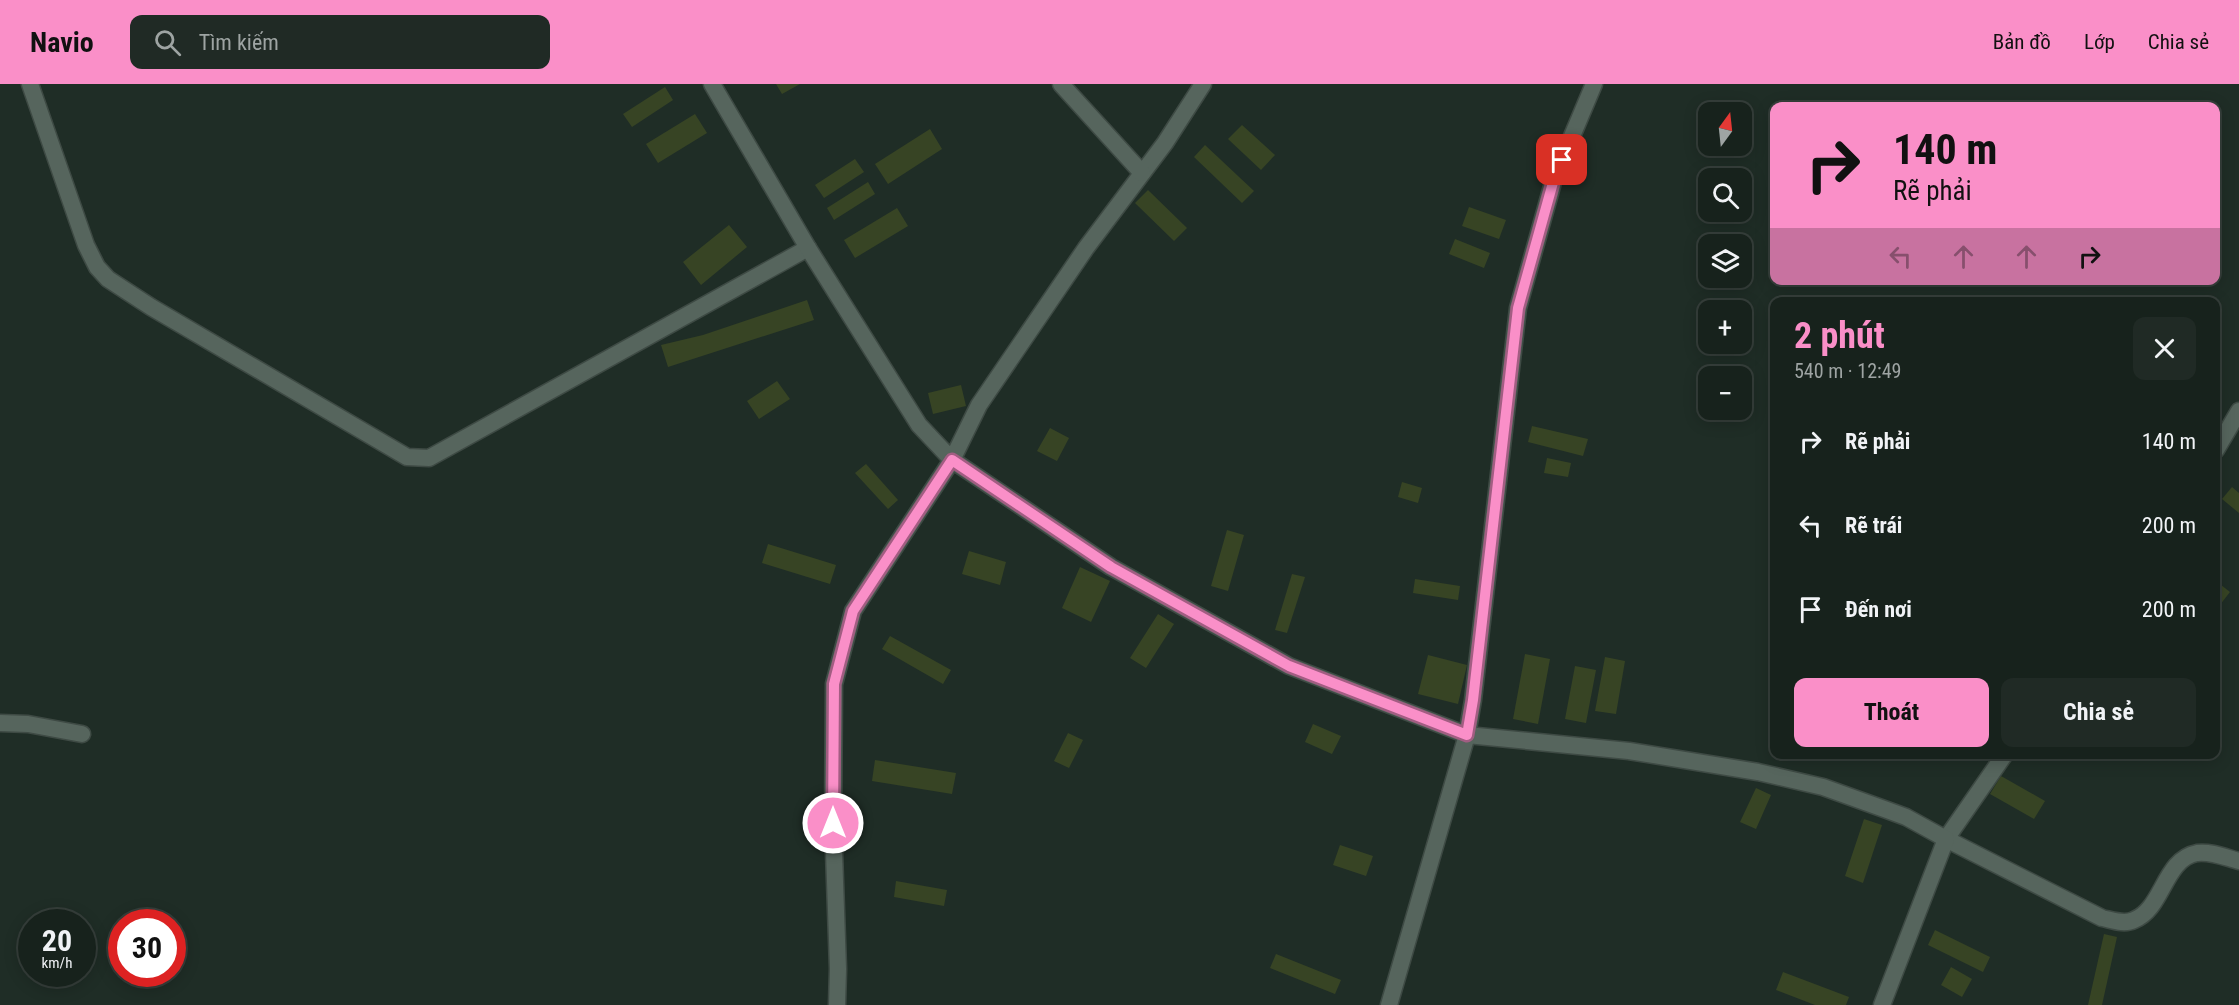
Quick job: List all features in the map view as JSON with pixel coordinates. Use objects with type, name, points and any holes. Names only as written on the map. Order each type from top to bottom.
[{"type":"street","points":[[30,84],[86,245],[97,267],[108,279],[151,307],[407,457],[429,458],[509,416],[808,248]]},
{"type":"street","points":[[712,84],[808,248],[919,425],[952,460],[1111,567],[1289,666],[1467,735],[1629,751],[1758,772],[1823,787],[1906,817],[2076,906],[2102,918],[2120,922],[2135,920],[2147,909],[2175,868],[2185,859],[2197,853],[2239,861]]},
{"type":"street","points":[[1061,84],[1142,173]]},
{"type":"street","points":[[837,1005],[833,823],[834,684],[853,611],[952,460],[979,405],[1086,248],[1142,173],[1203,84]]},
{"type":"street","points":[[1389,1005],[1467,735],[1473,700],[1518,308],[1554,179],[1594,84]]},
{"type":"street","points":[[2220,443],[2239,411]]},
{"type":"street","points":[[0,723],[28,724],[82,734]]},
{"type":"street","points":[[1882,1005],[1946,839],[2002,759]]},
{"type":"building","points":[[776,84],[800,84],[782,94]]},
{"type":"building","points":[[665,87],[673,100],[632,127],[623,114]]},
{"type":"building","points":[[695,114],[707,133],[658,163],[646,144]]},
{"type":"building","points":[[1242,125],[1275,155],[1261,170],[1228,139]]},
{"type":"building","points":[[930,129],[942,149],[888,184],[875,164]]},
{"type":"building","points":[[1205,145],[1254,191],[1242,203],[1194,157]]},
{"type":"building","points":[[855,159],[864,172],[824,198],[815,185]]},
{"type":"building","points":[[868,182],[875,194],[834,220],[827,208]]},
{"type":"building","points":[[1148,190],[1187,228],[1174,241],[1135,203]]},
{"type":"building","points":[[1469,207],[1506,220],[1499,239],[1462,226]]},
{"type":"building","points":[[897,208],[908,226],[855,258],[844,240]]},
{"type":"building","points":[[729,225],[747,247],[701,285],[683,262]]},
{"type":"building","points":[[1455,239],[1490,253],[1484,268],[1449,254]]},
{"type":"building","points":[[807,300],[814,320],[668,367],[661,345],[703,335]]},
{"type":"building","points":[[777,381],[790,399],[759,419],[747,401]]},
{"type":"building","points":[[961,385],[966,406],[933,414],[928,393]]},
{"type":"building","points":[[1532,426],[1588,439],[1583,456],[1528,442]]},
{"type":"building","points":[[1050,428],[1069,438],[1057,461],[1037,451]]},
{"type":"building","points":[[1547,458],[1571,463],[1568,477],[1544,473]]},
{"type":"building","points":[[866,464],[898,500],[888,509],[855,473]]},
{"type":"building","points":[[1402,482],[1422,488],[1418,503],[1398,497]]},
{"type":"building","points":[[2232,487],[2239,493],[2239,513],[2222,499]]},
{"type":"building","points":[[1227,530],[1244,535],[1228,591],[1211,586]]},
{"type":"building","points":[[768,544],[836,565],[830,584],[762,563]]},
{"type":"building","points":[[969,551],[1006,562],[1000,585],[962,574]]},
{"type":"building","points":[[1080,567],[1110,581],[1091,622],[1062,608]]},
{"type":"building","points":[[1292,574],[1305,577],[1287,633],[1275,630]]},
{"type":"building","points":[[1415,579],[1460,586],[1458,600],[1413,593]]},
{"type":"building","points":[[2220,584],[2230,592],[2220,605]]},
{"type":"building","points":[[1158,614],[1174,624],[1146,668],[1130,658]]},
{"type":"building","points":[[890,636],[951,670],[943,684],[882,649]]},
{"type":"building","points":[[1525,654],[1550,659],[1538,724],[1513,719]]},
{"type":"building","points":[[1428,655],[1467,665],[1458,704],[1418,694]]},
{"type":"building","points":[[1605,657],[1625,661],[1616,714],[1595,711]]},
{"type":"building","points":[[1575,666],[1596,670],[1586,723],[1565,719]]},
{"type":"building","points":[[1313,724],[1341,736],[1332,754],[1305,742]]},
{"type":"building","points":[[1068,733],[1083,740],[1069,768],[1054,761]]},
{"type":"building","points":[[875,760],[956,773],[952,794],[872,781]]},
{"type":"building","points":[[2001,776],[2045,801],[2034,819],[1990,794]]},
{"type":"building","points":[[1756,788],[1771,795],[1756,829],[1740,822]]},
{"type":"building","points":[[1864,819],[1882,825],[1863,883],[1845,876]]},
{"type":"building","points":[[1340,845],[1373,856],[1366,876],[1333,865]]},
{"type":"building","points":[[896,881],[947,890],[944,906],[894,897]]},
{"type":"building","points":[[1935,930],[1990,957],[1983,972],[1928,945]]},
{"type":"building","points":[[2104,934],[2117,937],[2102,1005],[2088,1005]]},
{"type":"building","points":[[1276,954],[1341,980],[1335,994],[1270,968]]},
{"type":"building","points":[[1951,967],[1972,979],[1962,997],[1941,985]]},
{"type":"building","points":[[1783,972],[1849,997],[1846,1005],[1815,1005],[1776,990]]},
{"type":"route","points":[[833,823],[834,684],[853,611],[952,460],[1111,567],[1289,666],[1467,735],[1473,700],[1518,308],[1554,179],[1562,160]]}]
